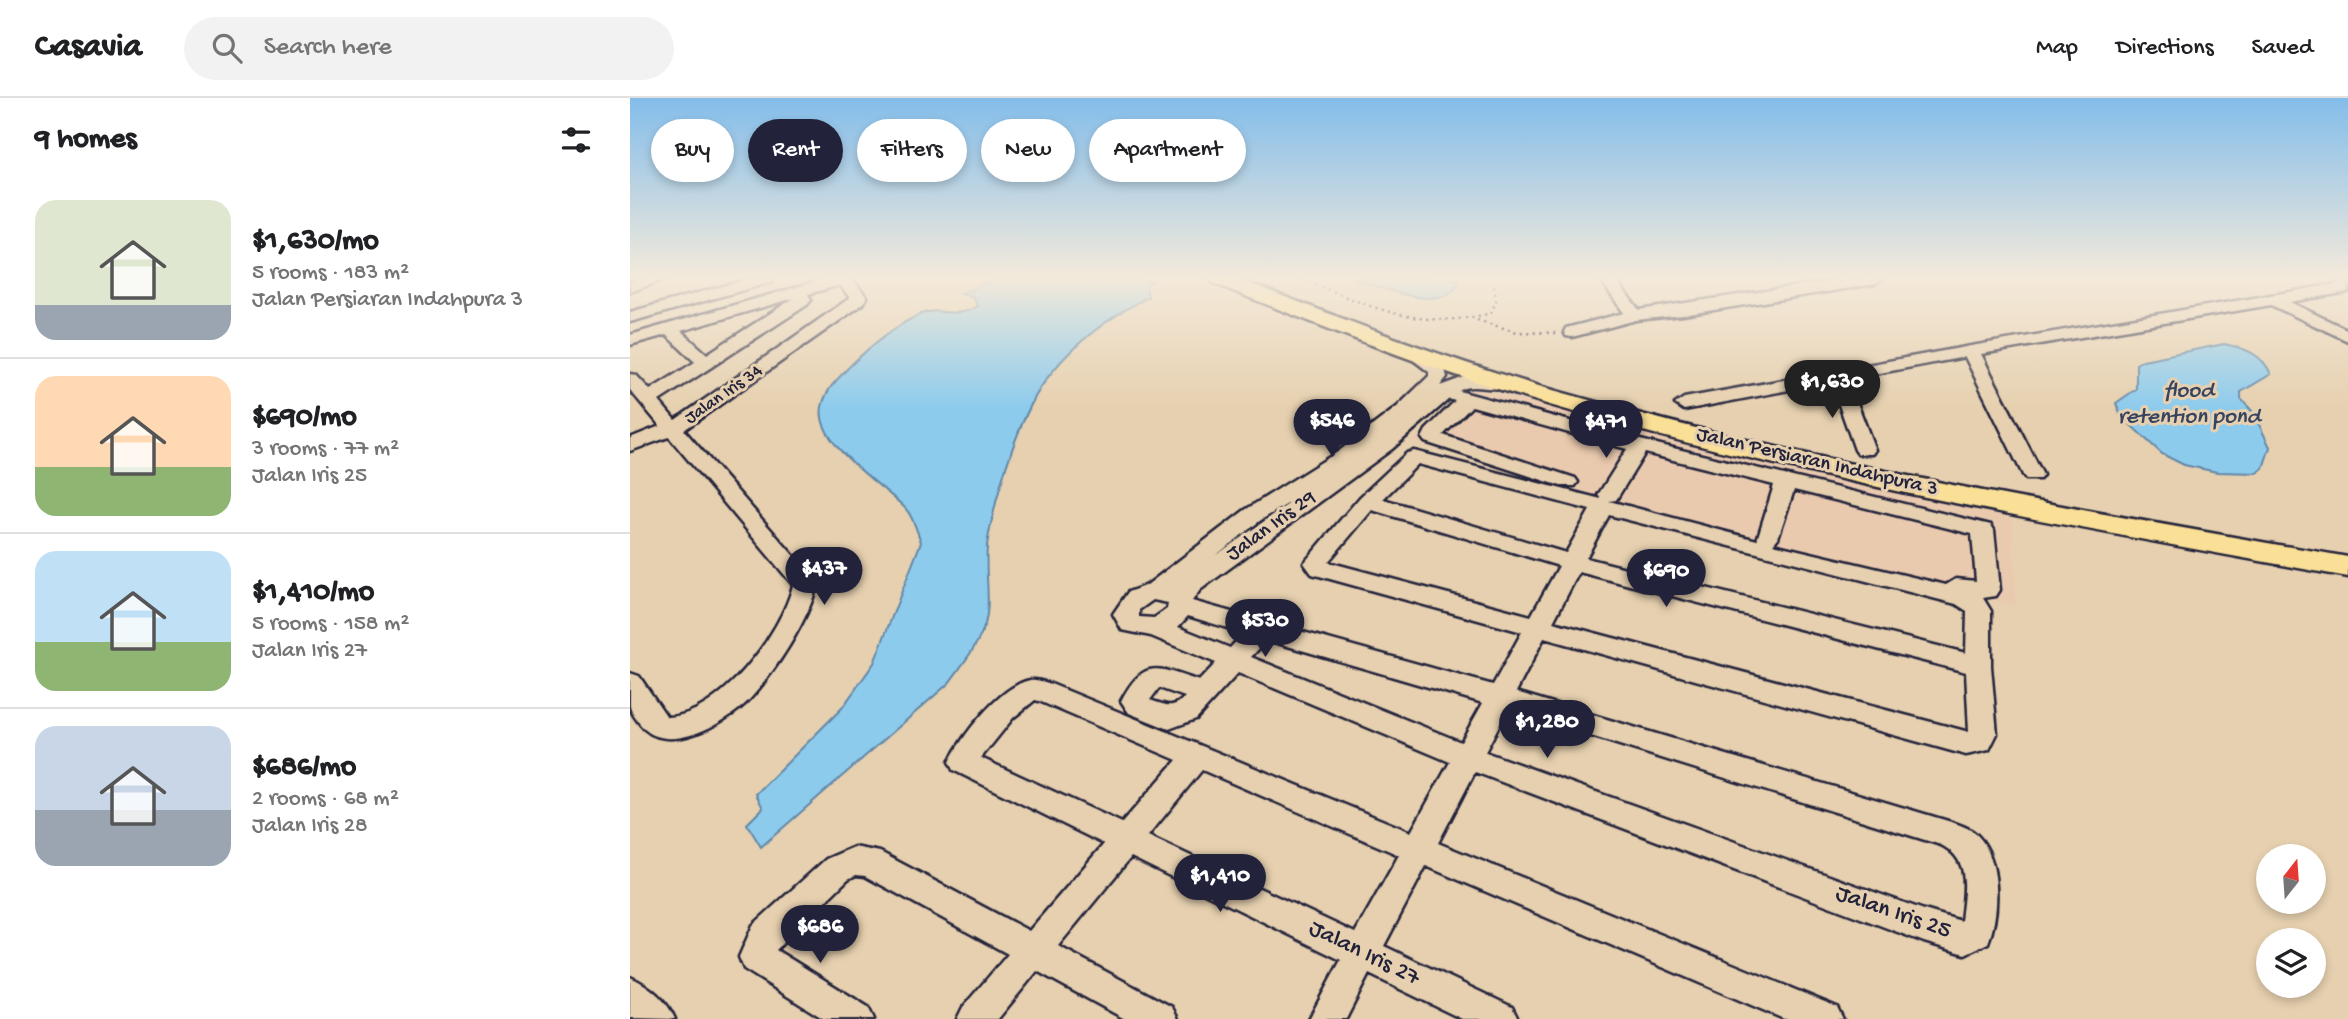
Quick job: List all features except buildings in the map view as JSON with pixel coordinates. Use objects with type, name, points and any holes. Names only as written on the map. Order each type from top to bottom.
[{"type":"main road","name":"Jalan Persiaran Indahpura 3","points":[[1332,322],[1413,353],[1507,384],[1730,443],[1941,492],[2348,567]]},
{"type":"main road","name":"Jalan Persiaran Indahpura 3","points":[[1365,322],[1479,364],[1650,413],[1815,453],[2005,492],[2348,554]]},
{"type":"street","points":[[630,340],[694,322]]},
{"type":"street","points":[[647,400],[770,322]]},
{"type":"street","name":"Jalan Iris 34","points":[[630,445],[673,429],[828,322]]},
{"type":"street","points":[[1572,332],[1609,322]]},
{"type":"street","points":[[1685,404],[2143,322]]},
{"type":"street","points":[[2319,322],[2348,336]]},
{"type":"street","points":[[669,329],[703,360],[709,361]]},
{"type":"street","points":[[1971,351],[2033,475]]},
{"type":"street","points":[[1413,353],[1438,370],[1438,377],[1447,394],[1639,446],[1983,530],[1989,590],[1969,590],[1767,538],[1606,501],[1423,457],[1414,457],[1407,461],[1368,502],[1319,557],[1315,563],[1320,568],[1538,625],[1966,744],[1979,742],[1983,734],[1978,666],[1979,611],[1974,603],[1963,597],[1606,501],[1432,438],[1447,394]]},
{"type":"street","points":[[1838,376],[1865,450]]},
{"type":"street","points":[[630,379],[805,584],[801,602],[742,694],[697,722],[667,728],[656,724],[631,688]]},
{"type":"street","name":"Jalan Iris 29","points":[[1181,603],[1192,584],[1385,445],[1461,381],[1507,384]]},
{"type":"street","name":"Jalan Iris 29","points":[[1155,591],[1256,513],[1283,498],[1368,439],[1447,394]]},
{"type":"street","points":[[1327,1019],[1571,562],[1639,446]]},
{"type":"street","points":[[1767,538],[1786,482]]},
{"type":"street","points":[[1368,502],[1571,562],[1978,666]]},
{"type":"street","points":[[1155,591],[1175,594],[1181,603],[1176,617],[1156,628],[1131,624],[1125,614],[1127,608],[1138,597],[1155,591]]},
{"type":"street","name":"Jalan Iris 25","points":[[1156,628],[1235,658],[1467,757],[1924,926],[1965,938],[1976,932],[1978,874],[1975,856],[1966,843],[1957,839],[1499,697],[1261,630],[1181,603]]},
{"type":"street","points":[[1204,693],[1261,630]]},
{"type":"street","name":"Jalan Iris 27","points":[[1197,756],[1042,691],[1031,690],[1016,701],[973,744],[963,762],[1500,1019]]},
{"type":"street","points":[[975,1019],[1197,756],[1825,1019]]},
{"type":"street","points":[[856,1019],[756,957],[765,936],[837,869],[854,861],[869,862],[1160,1019]]},
{"type":"street","points":[[630,994],[657,1019]]},
{"type":"path","points":[[1483,322],[1506,331],[1532,336],[1572,332]]},
{"type":"shaded area","points":[[1474,388],[1748,458],[2012,516],[2016,606],[1798,553],[1623,505],[1413,441]]},
{"type":"water","points":[[906,322],[1108,322],[1073,350],[1052,372],[1040,388],[1020,429],[992,519],[987,549],[988,604],[985,624],[964,662],[949,683],[761,847],[747,824],[763,808],[756,794],[842,708],[874,663],[921,542],[908,511],[837,447],[827,432],[822,417],[823,403],[833,384],[891,331]]},
{"type":"water","name":"flood retention pond","points":[[2224,344],[2252,353],[2263,361],[2271,374],[2241,392],[2241,399],[2253,412],[2270,447],[2263,468],[2257,473],[2217,472],[2184,465],[2162,454],[2121,416],[2116,403],[2136,389],[2136,364],[2143,360]]}]
